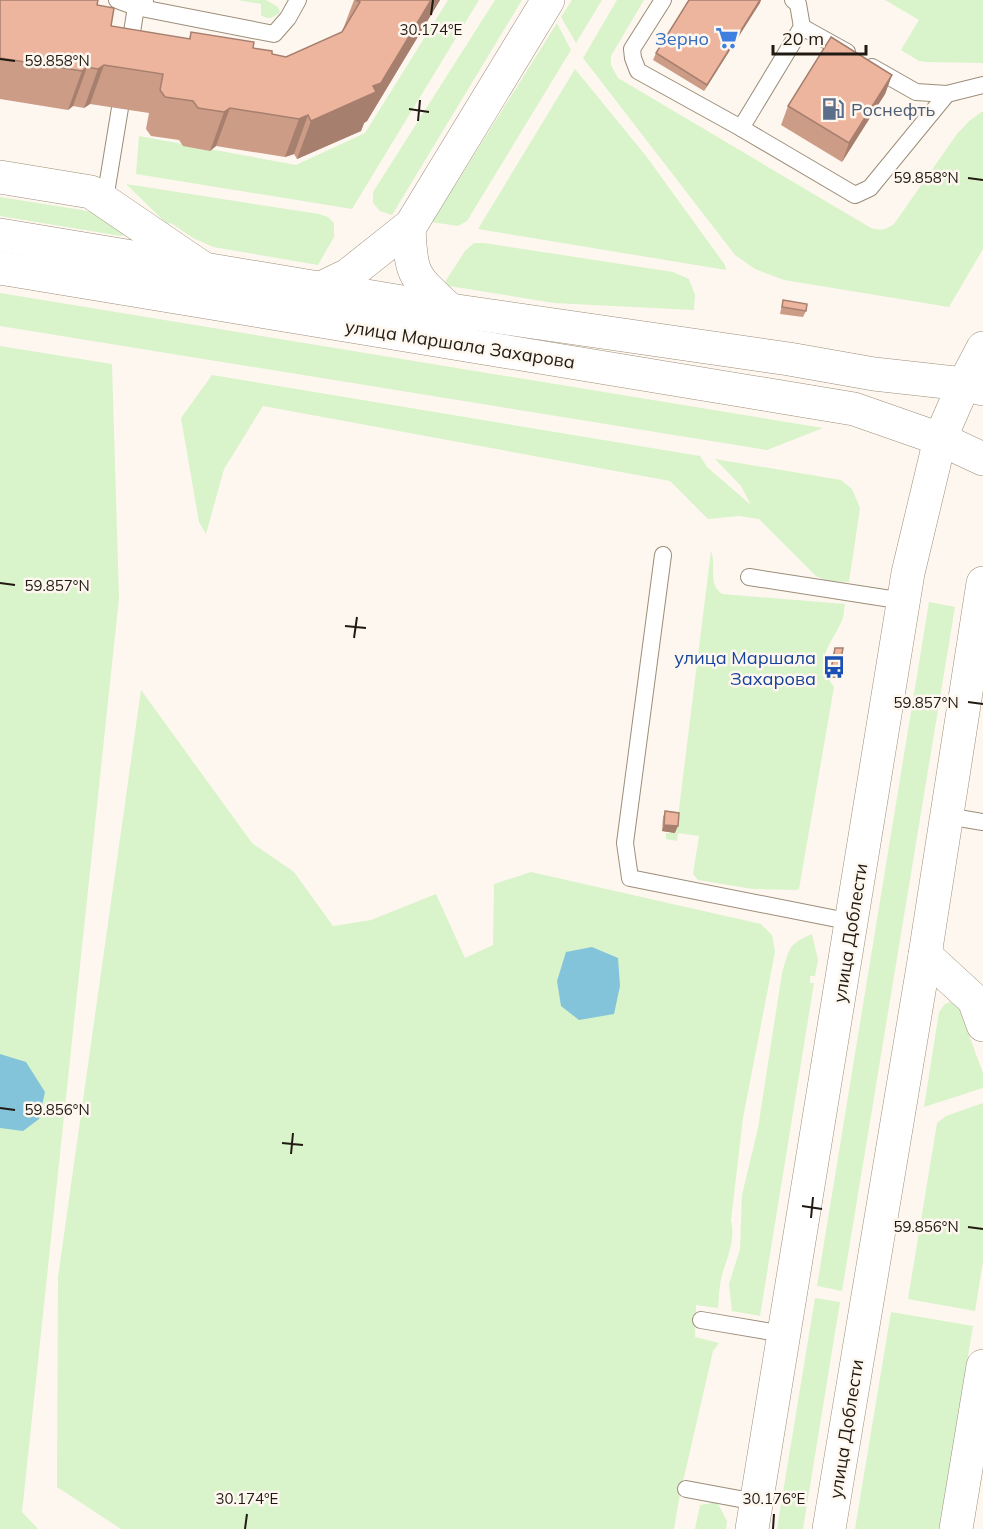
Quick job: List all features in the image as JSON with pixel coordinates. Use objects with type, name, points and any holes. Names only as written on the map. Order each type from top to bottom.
[{"type":"street","points":[[321,288],[348,275],[409,228],[548,0]]},
{"type":"street","points":[[0,177],[91,192],[105,199],[204,268]]},
{"type":"street","points":[[409,228],[411,261],[417,278],[450,310]]},
{"type":"street","name":"улица Маршала Захарова","points":[[0,235],[450,310],[973,387]]},
{"type":"street","name":"улица Маршала Захарова","points":[[0,268],[854,409],[940,439],[983,459]]},
{"type":"street","name":"улица Доблести","points":[[754,1515],[908,573],[940,439],[973,387],[983,348]]},
{"type":"street","name":"улица Доблести","points":[[829,1529],[925,955],[983,583]]},
{"type":"street","points":[[925,955],[974,1000],[983,1025]]},
{"type":"street","points":[[956,1529],[983,1366]]},
{"type":"lane","points":[[117,0],[142,3],[274,34],[288,18],[298,0]]},
{"type":"lane","points":[[663,0],[632,50],[638,71],[855,195],[870,188],[947,94]]},
{"type":"lane","points":[[741,128],[802,27],[798,4],[793,0]]},
{"type":"lane","points":[[126,70],[142,3]]},
{"type":"lane","points":[[802,27],[916,92],[947,94],[983,85]]},
{"type":"lane","points":[[105,199],[120,108]]},
{"type":"lane","points":[[663,555],[625,843],[630,878],[852,921]]},
{"type":"lane","points":[[749,577],[904,601]]},
{"type":"lane","points":[[947,816],[983,822]]},
{"type":"lane","points":[[701,1320],[784,1334]]},
{"type":"lane","points":[[686,1489],[754,1515]]},
{"type":"green space","points":[[238,0],[266,0],[278,7],[280,12],[269,18],[261,15],[261,4]]},
{"type":"green space","points":[[448,0],[479,0],[352,209],[136,174],[139,136],[296,165],[365,133]]},
{"type":"green space","points":[[495,0],[522,0],[392,215],[380,211],[373,203],[373,192]]},
{"type":"green space","points":[[572,0],[602,0],[576,43],[561,17]]},
{"type":"green space","points":[[617,0],[644,0],[611,56],[611,65],[618,78],[871,228],[883,229],[894,224],[957,134],[983,111],[983,249],[949,307],[784,280],[755,269],[735,255],[583,58]]},
{"type":"green space","points":[[885,0],[983,0],[983,63],[919,61],[901,50],[919,20]]},
{"type":"green space","points":[[557,23],[571,50],[467,221],[458,226],[432,222]]},
{"type":"green space","points":[[575,69],[646,156],[725,265],[726,270],[478,229]]},
{"type":"green space","points":[[126,184],[319,214],[328,217],[334,223],[334,237],[318,265],[213,247],[193,238],[171,223],[167,224]]},
{"type":"green space","points":[[0,197],[100,213],[125,231],[124,235],[0,216]]},
{"type":"green space","points":[[474,243],[673,272],[689,279],[695,295],[694,310],[554,303],[443,285],[465,251]]},
{"type":"green space","points":[[0,293],[823,428],[767,450],[0,326]]},
{"type":"green space","points":[[0,346],[112,364],[119,598],[22,1512],[38,1529],[0,1529]]},
{"type":"green space","points":[[212,375],[700,456],[707,467],[751,505],[741,486],[715,459],[841,480],[852,489],[860,508],[849,582],[828,581],[816,576],[759,519],[739,516],[708,519],[670,481],[263,406],[224,469],[206,534],[199,522],[181,418]]},
{"type":"green space","points":[[711,551],[715,585],[722,594],[845,604],[843,618],[826,651],[825,667],[834,687],[799,889],[796,890],[753,889],[698,880],[693,874],[699,836],[678,833],[677,841],[666,839],[666,833],[676,833]]},
{"type":"green space","points":[[929,602],[955,607],[842,1291],[817,1286]]},
{"type":"green space","points":[[141,690],[252,843],[294,872],[333,926],[371,920],[436,894],[465,958],[493,945],[494,884],[531,872],[761,924],[772,935],[775,952],[743,1118],[731,1220],[732,1241],[721,1279],[718,1308],[696,1305],[695,1337],[719,1343],[713,1351],[674,1529],[121,1529],[57,1487],[58,1277]]},
{"type":"green space","points":[[812,934],[818,960],[815,976],[810,976],[810,983],[814,983],[760,1316],[732,1311],[729,1284],[740,1249],[742,1195],[758,1128],[782,973],[791,948],[798,941]]},
{"type":"green space","points":[[950,1002],[960,1011],[983,1073],[983,1088],[924,1107],[939,1012],[945,1004]]},
{"type":"green space","points":[[983,1103],[983,1261],[975,1311],[908,1299],[937,1123],[946,1116]]},
{"type":"green space","points":[[815,1298],[840,1302],[803,1529],[777,1529]]},
{"type":"green space","points":[[891,1312],[973,1326],[939,1529],[855,1529]]},
{"type":"green space","points":[[717,1502],[727,1521],[726,1529],[695,1529],[700,1505]]},
{"type":"water","points":[[592,947],[618,958],[620,986],[614,1014],[579,1020],[561,1006],[557,981],[566,952]]},
{"type":"water","points":[[0,1054],[26,1062],[45,1092],[39,1119],[23,1131],[0,1128]]},
{"type":"building","points":[[0,0],[98,0],[97,5],[114,8],[111,26],[190,39],[191,32],[254,42],[253,48],[272,51],[272,54],[286,57],[342,32],[360,2],[356,0],[431,0],[381,83],[373,86],[376,92],[311,121],[308,115],[299,119],[230,108],[224,112],[198,108],[193,101],[165,97],[160,90],[163,74],[104,65],[98,69],[87,67],[82,71],[0,58]]},
{"type":"building","points":[[689,0],[760,0],[707,85],[656,53]]},
{"type":"building","name":"Роснефть","points":[[831,37],[892,75],[849,143],[788,106]]},
{"type":"building","points":[[783,300],[807,304],[806,311],[782,307]]},
{"type":"building","points":[[835,648],[843,648],[839,671],[831,670]]},
{"type":"building","points":[[665,811],[679,813],[678,826],[664,825]]},
{"type":"place","name":"Зерно","points":[[727,38]]},
{"type":"place","name":"Роснефть","points":[[833,109]]},
{"type":"place","name":"улица Маршала Захарова","points":[[834,667]]}]
